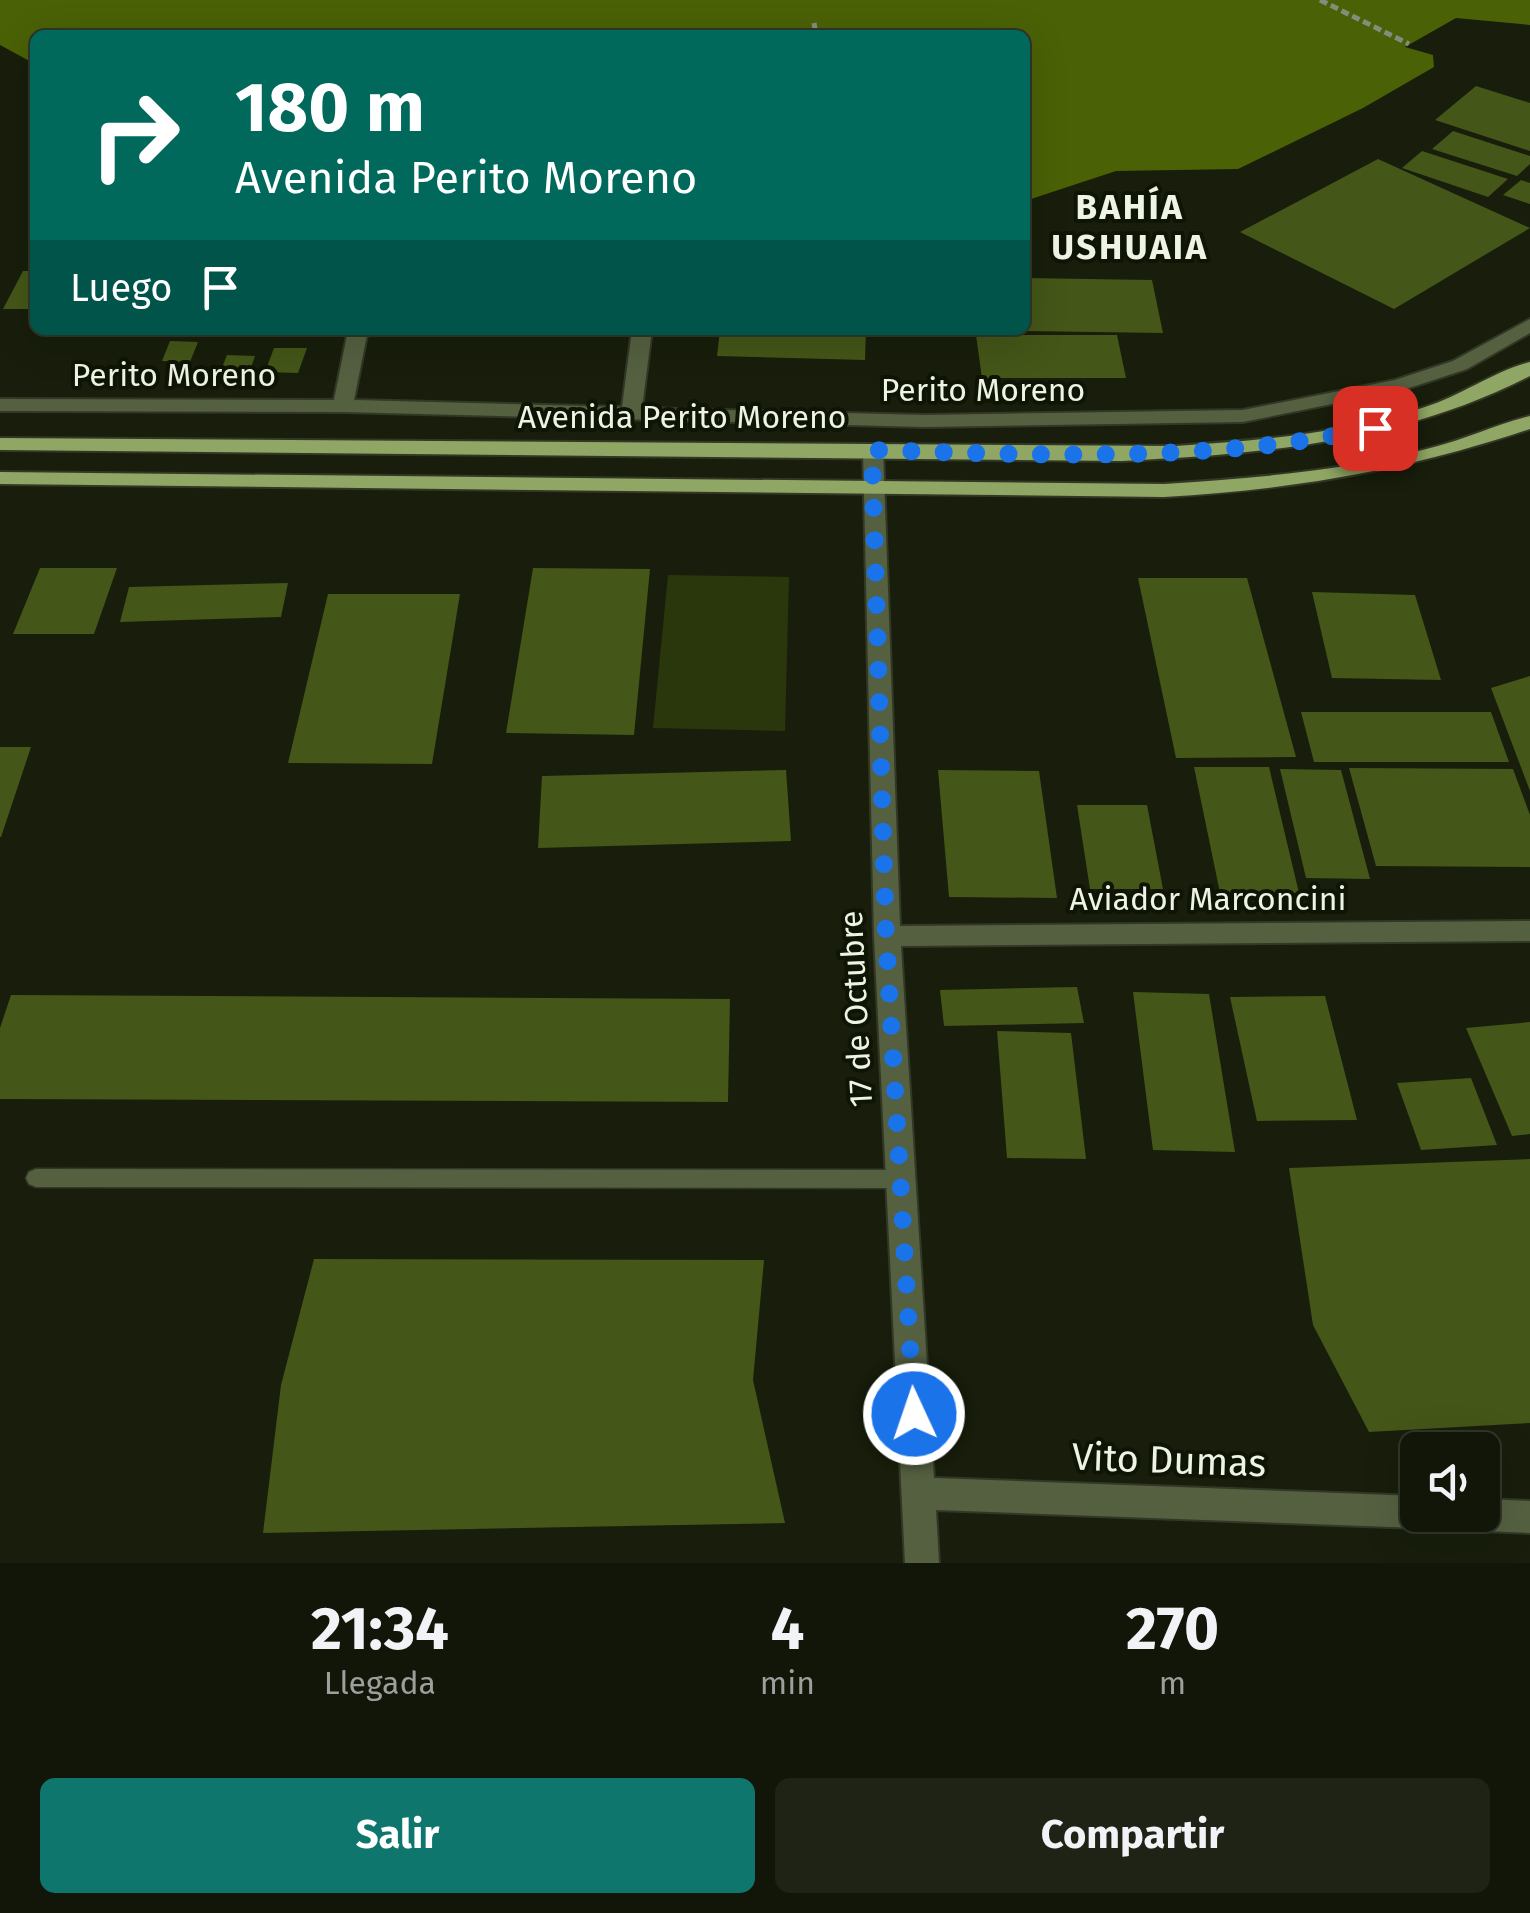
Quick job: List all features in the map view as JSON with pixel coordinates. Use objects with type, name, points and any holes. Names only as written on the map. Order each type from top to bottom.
[{"type":"main road","name":"Avenida Perito Moreno","points":[[0,444],[1122,455],[1273,444],[1431,416],[1484,395],[1530,368]]},
{"type":"main road","name":"Avenida Perito Moreno","points":[[0,478],[874,487],[1075,494],[1201,490],[1304,481],[1452,450],[1530,422]]},
{"type":"street","name":"Perito Moreno","points":[[0,405],[343,406],[925,421],[1243,416],[1399,385],[1460,365],[1530,325]]},
{"type":"street","points":[[343,406],[357,335]]},
{"type":"street","points":[[631,416],[641,335]]},
{"type":"street","name":"17 de Octubre","points":[[872,450],[886,936],[922,1563]]},
{"type":"street","name":"Aviador Marconcini","points":[[886,936],[1530,931]]},
{"type":"street","name":"Vito Dumas","points":[[918,1493],[1400,1511]]},
{"type":"street","points":[[1500,1516],[1530,1517]]},
{"type":"lane","points":[[36,1178],[900,1179]]},
{"type":"path","points":[[1320,0],[1410,44]]},
{"type":"path","points":[[814,22],[815,30]]},
{"type":"shaded area","points":[[0,0],[1530,0],[1530,25],[1456,18],[1405,47],[1433,55],[1434,67],[1363,108],[1238,169],[1116,171],[1030,199],[1030,30],[30,30],[30,61],[0,45]]},
{"type":"shaded area","points":[[668,575],[789,577],[785,731],[653,728]]},
{"type":"building","points":[[1476,86],[1530,103],[1530,151],[1435,120]]},
{"type":"building","points":[[1453,131],[1530,156],[1530,164],[1517,176],[1432,149]]},
{"type":"building","points":[[1422,151],[1508,179],[1488,197],[1402,168]]},
{"type":"building","points":[[1378,159],[1530,228],[1394,309],[1240,232]]},
{"type":"building","points":[[1521,180],[1530,183],[1530,204],[1503,195]]},
{"type":"building","points":[[23,271],[30,271],[30,309],[3,309]]},
{"type":"building","points":[[1030,278],[1152,280],[1163,333],[1030,331]]},
{"type":"building","points":[[719,335],[866,335],[865,360],[717,356]]},
{"type":"building","points":[[976,335],[1117,335],[1126,378],[982,378]]},
{"type":"building","points":[[170,341],[198,342],[190,362],[162,361]]},
{"type":"building","points":[[274,348],[307,348],[298,373],[265,372]]},
{"type":"building","points":[[227,355],[255,356],[248,376],[219,375]]},
{"type":"building","points":[[40,568],[117,568],[94,634],[13,634]]},
{"type":"building","points":[[533,568],[650,569],[634,735],[506,733]]},
{"type":"building","points":[[1138,578],[1247,578],[1296,757],[1176,758]]},
{"type":"building","points":[[288,583],[281,617],[120,622],[129,587]]},
{"type":"building","points":[[1312,592],[1415,595],[1441,680],[1332,678]]},
{"type":"building","points":[[328,594],[460,594],[432,764],[288,763]]},
{"type":"building","points":[[1530,676],[1530,791],[1491,688]]},
{"type":"building","points":[[1301,712],[1491,712],[1509,762],[1314,762]]},
{"type":"building","points":[[0,747],[31,747],[1,837],[0,837]]},
{"type":"building","points":[[1194,767],[1269,767],[1299,893],[1220,893]]},
{"type":"building","points":[[1349,768],[1513,769],[1530,815],[1530,867],[1376,866]]},
{"type":"building","points":[[1280,769],[1341,770],[1370,879],[1306,878]]},
{"type":"building","points":[[786,770],[791,841],[538,848],[542,776]]},
{"type":"building","points":[[938,770],[1039,771],[1057,898],[949,897]]},
{"type":"building","points":[[1077,805],[1147,805],[1163,889],[1090,889]]},
{"type":"building","points":[[1077,987],[1084,1023],[944,1026],[940,990]]},
{"type":"building","points":[[1133,992],[1209,994],[1235,1152],[1153,1150]]},
{"type":"building","points":[[11,995],[730,999],[728,1102],[0,1099],[0,1028]]},
{"type":"building","points":[[1325,996],[1357,1120],[1257,1121],[1230,997]]},
{"type":"building","points":[[1530,1022],[1530,1134],[1512,1136],[1466,1028]]},
{"type":"building","points":[[997,1031],[1071,1033],[1086,1159],[1007,1158]]},
{"type":"building","points":[[1471,1078],[1497,1145],[1421,1150],[1397,1083]]},
{"type":"building","points":[[1530,1159],[1530,1423],[1369,1432],[1313,1325],[1289,1168]]},
{"type":"building","points":[[314,1259],[764,1260],[753,1380],[785,1523],[263,1533],[281,1385]]},
{"type":"district","name":"BAHÍA USHUAIA","points":[[1130,227]]},
{"type":"route","points":[[914,1414],[886,936],[872,450],[1122,455],[1197,452],[1375,428]]}]
